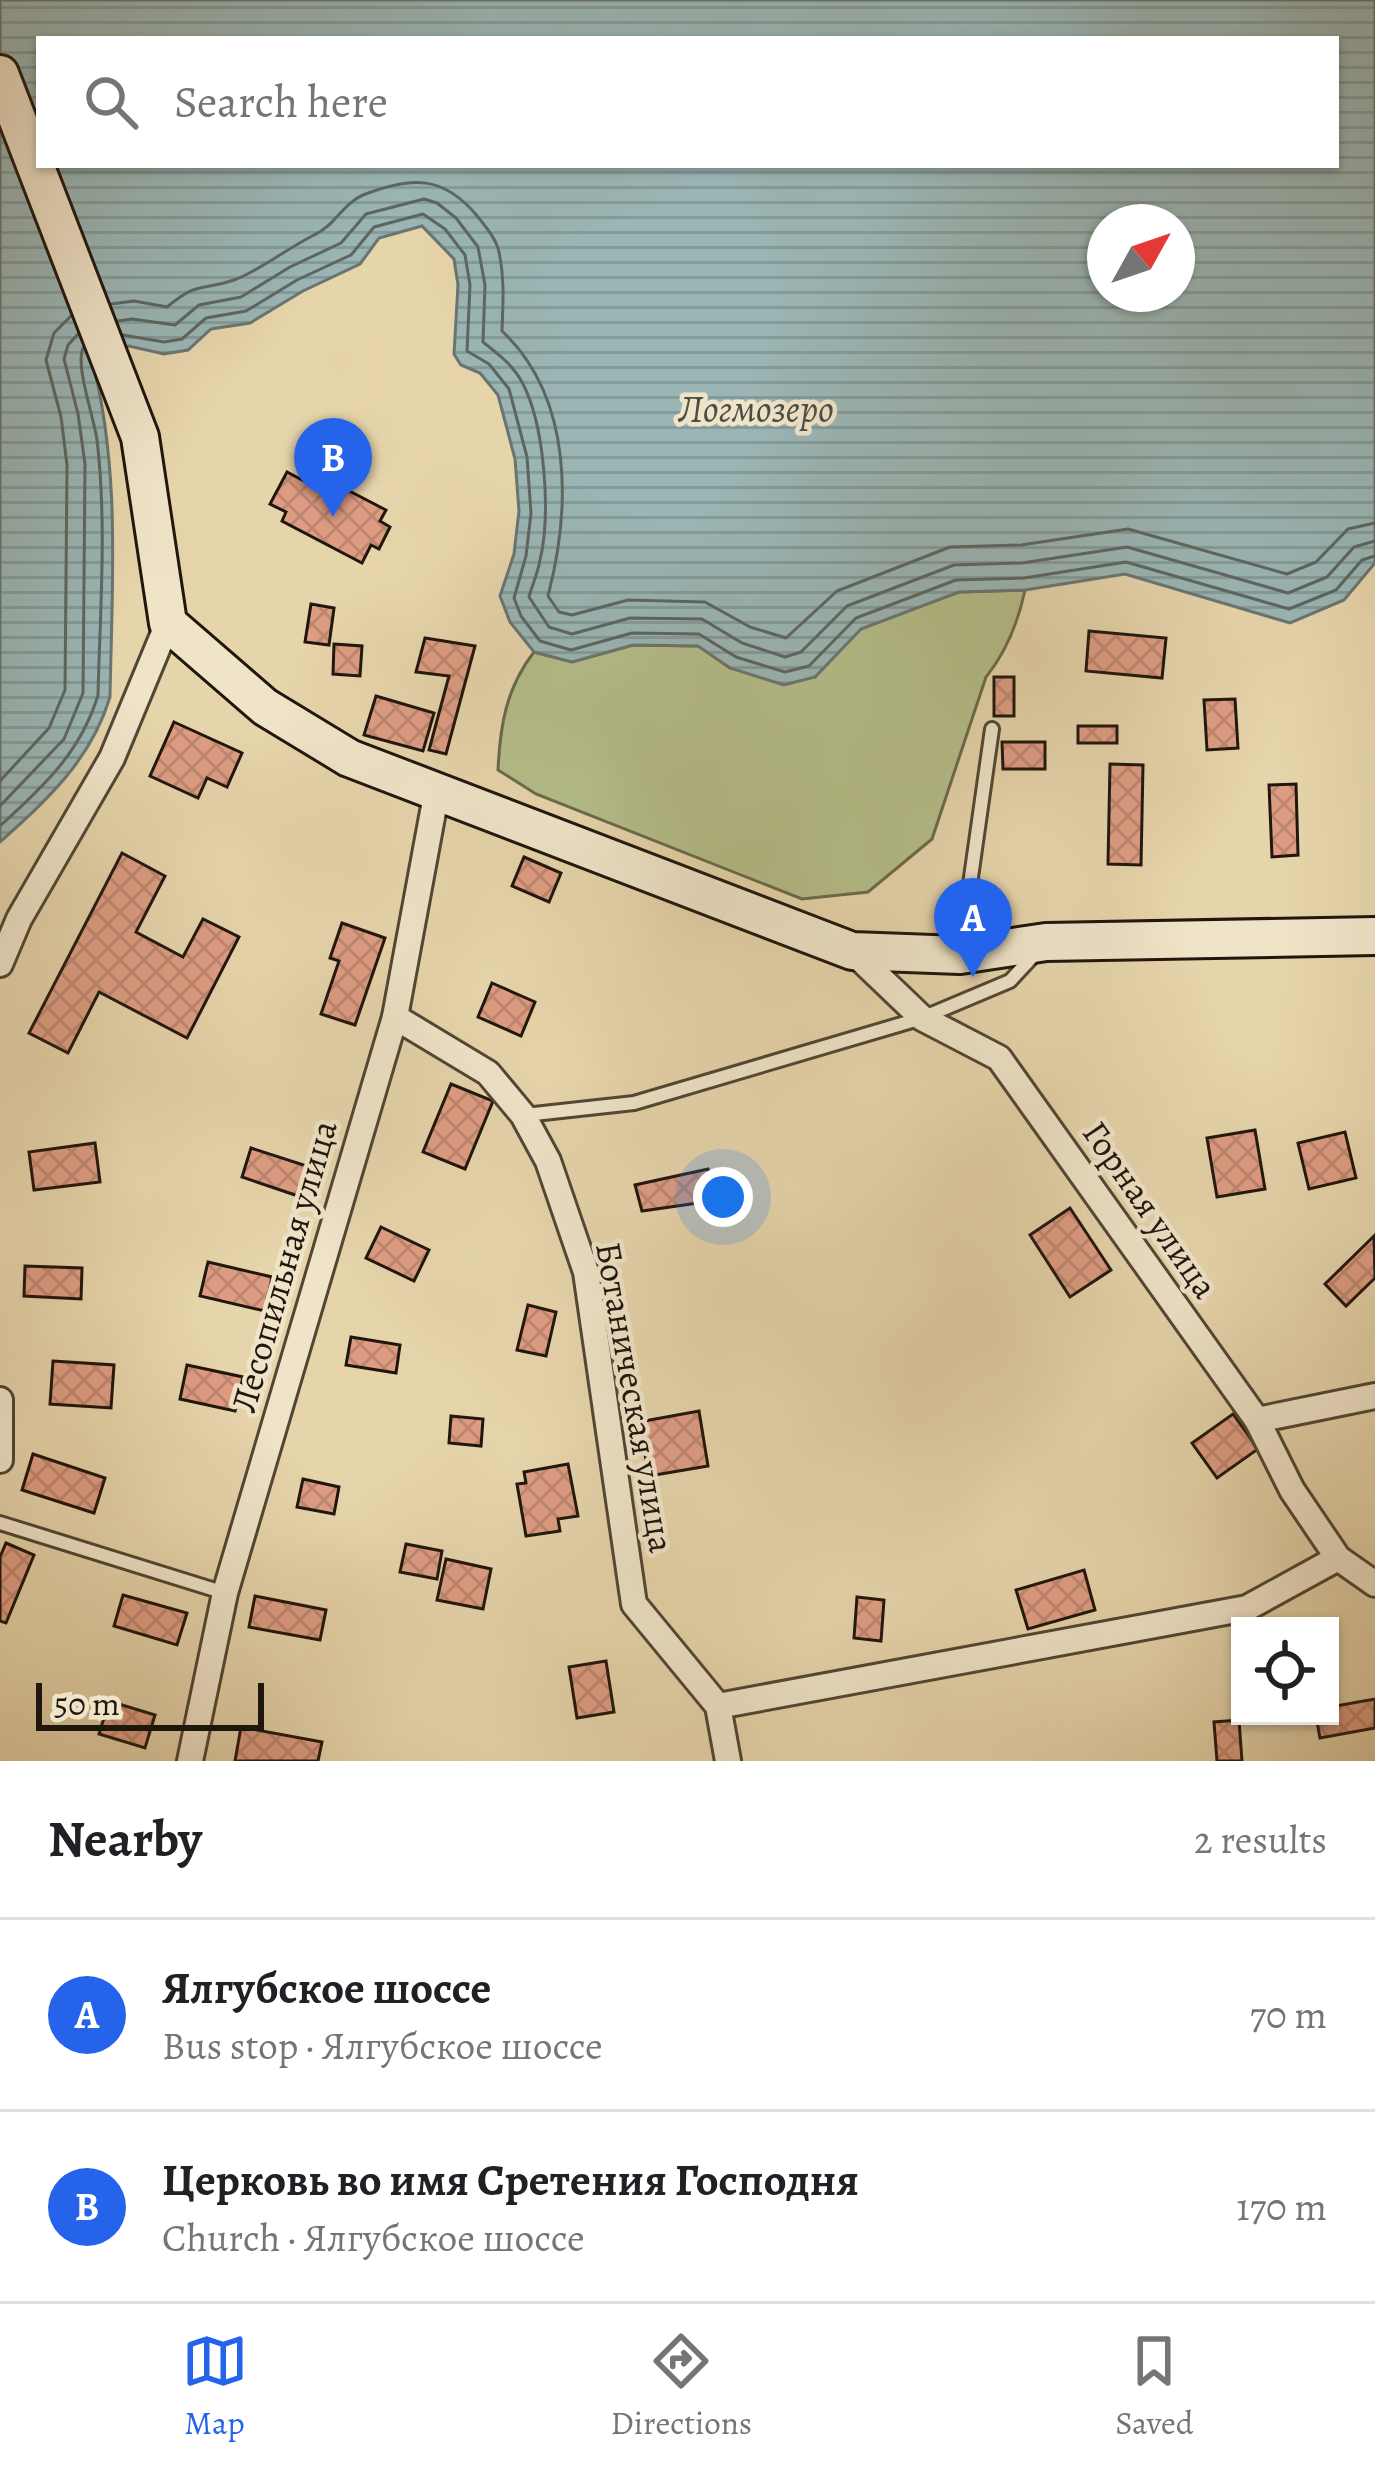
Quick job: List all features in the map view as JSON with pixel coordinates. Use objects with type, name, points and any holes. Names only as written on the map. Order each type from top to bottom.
[{"type":"street","points":[[0,74],[36,166]]},
{"type":"street","points":[[0,964],[19,919],[112,758],[168,623],[140,437],[37,168]]},
{"type":"street","points":[[168,623],[265,707],[350,758],[852,951],[960,955],[1046,943],[1375,936]]},
{"type":"street","name":"Лесопильная улица","points":[[190,1761],[225,1593],[394,1017],[437,790]]},
{"type":"street","name":"Горная улица","points":[[852,951],[922,1018],[999,1058],[1257,1420],[1292,1490],[1338,1558],[1375,1584]]},
{"type":"street","name":"Ботаническая улица","points":[[394,1017],[488,1073],[524,1115],[548,1162],[586,1272],[634,1604],[718,1706],[728,1761]]},
{"type":"street","points":[[1257,1420],[1375,1396]]},
{"type":"street","points":[[0,1400],[1,1451]]},
{"type":"street","points":[[718,1706],[1247,1607],[1338,1558]]},
{"type":"lane","points":[[960,955],[992,730]]},
{"type":"lane","points":[[524,1115],[634,1103],[922,1018],[1010,980],[1046,943]]},
{"type":"lane","points":[[0,1523],[225,1593]]},
{"type":"green space","points":[[1025,590],[1011,636],[986,677],[932,839],[868,892],[802,899],[536,794],[498,770],[506,708],[534,652],[572,662],[633,645],[699,646],[730,668],[815,677],[860,629],[959,592]]},
{"type":"water","name":"Логмозеро","points":[[0,0],[1375,0],[1375,563],[1344,600],[1290,623],[1125,574],[1025,590],[959,592],[861,629],[815,677],[784,685],[730,668],[698,646],[633,645],[572,662],[534,652],[510,622],[500,596],[514,554],[519,511],[515,459],[498,395],[480,373],[461,365],[454,354],[458,285],[454,259],[422,226],[379,238],[360,264],[250,323],[211,329],[188,350],[164,354],[129,346],[91,356],[111,483],[110,697],[80,759],[0,842]]},
{"type":"building","points":[[311,471],[386,510],[380,521],[390,527],[379,549],[371,545],[362,563],[282,521],[286,512],[270,504],[287,472],[306,482]]},
{"type":"building","points":[[311,604],[334,608],[329,645],[305,642]]},
{"type":"building","points":[[1089,631],[1166,638],[1162,678],[1086,671]]},
{"type":"building","points":[[425,638],[475,646],[446,754],[429,750],[449,676],[416,672]]},
{"type":"building","points":[[334,644],[362,646],[360,676],[333,674]]},
{"type":"building","points":[[994,677],[1014,677],[1014,716],[994,716]]},
{"type":"building","points":[[376,696],[434,713],[423,751],[364,735]]},
{"type":"building","points":[[1235,699],[1238,748],[1207,750],[1204,700]]},
{"type":"building","points":[[174,722],[242,753],[227,787],[207,778],[198,798],[150,776]]},
{"type":"building","points":[[1078,726],[1117,726],[1117,743],[1078,743]]},
{"type":"building","points":[[1002,742],[1045,742],[1045,769],[1003,769]]},
{"type":"building","points":[[1110,764],[1143,765],[1141,865],[1108,864]]},
{"type":"building","points":[[1296,784],[1298,855],[1272,857],[1269,785]]},
{"type":"building","points":[[122,853],[165,876],[136,932],[183,957],[203,919],[239,937],[187,1038],[99,992],[68,1053],[29,1033]]},
{"type":"building","points":[[524,857],[561,873],[549,902],[512,886]]},
{"type":"building","points":[[342,923],[385,938],[355,1025],[321,1014],[339,961],[330,958]]},
{"type":"building","points":[[492,983],[535,1002],[521,1036],[478,1017]]},
{"type":"building","points":[[451,1084],[493,1101],[465,1169],[423,1152]]},
{"type":"building","points":[[1255,1130],[1265,1189],[1217,1197],[1207,1138]]},
{"type":"building","points":[[1345,1132],[1356,1178],[1309,1189],[1298,1143]]},
{"type":"building","points":[[95,1143],[100,1182],[34,1190],[29,1152]]},
{"type":"building","points":[[251,1148],[316,1169],[307,1199],[242,1177]]},
{"type":"building","points":[[708,1169],[719,1200],[642,1211],[635,1185]]},
{"type":"building","points":[[1070,1208],[1111,1270],[1070,1297],[1030,1235]]},
{"type":"building","points":[[381,1227],[429,1250],[414,1281],[366,1258]]},
{"type":"building","points":[[1374,1236],[1375,1278],[1346,1306],[1325,1284]]},
{"type":"building","points":[[208,1262],[272,1277],[265,1311],[200,1296]]},
{"type":"building","points":[[25,1266],[82,1268],[81,1299],[24,1296]]},
{"type":"building","points":[[528,1305],[556,1312],[546,1356],[517,1350]]},
{"type":"building","points":[[351,1337],[400,1345],[396,1373],[346,1365]]},
{"type":"building","points":[[53,1361],[114,1365],[111,1408],[50,1404]]},
{"type":"building","points":[[187,1365],[243,1377],[235,1411],[180,1399]]},
{"type":"building","points":[[699,1411],[708,1466],[649,1476],[639,1422]]},
{"type":"building","points":[[1233,1414],[1258,1449],[1217,1478],[1192,1443]]},
{"type":"building","points":[[451,1416],[483,1419],[481,1446],[449,1443]]},
{"type":"building","points":[[33,1454],[105,1478],[94,1513],[22,1490]]},
{"type":"building","points":[[568,1464],[578,1516],[558,1519],[560,1531],[526,1536],[517,1484],[526,1483],[524,1472]]},
{"type":"building","points":[[303,1479],[339,1487],[334,1514],[297,1507]]},
{"type":"building","points":[[6,1543],[34,1555],[6,1623],[0,1621],[0,1557]]},
{"type":"building","points":[[406,1544],[442,1551],[437,1579],[400,1572]]},
{"type":"building","points":[[446,1559],[491,1569],[483,1609],[437,1600]]},
{"type":"building","points":[[1084,1570],[1095,1610],[1028,1629],[1016,1590]]},
{"type":"building","points":[[123,1595],[187,1613],[177,1645],[114,1626]]},
{"type":"building","points":[[255,1596],[326,1610],[320,1640],[249,1627]]},
{"type":"building","points":[[857,1597],[884,1600],[881,1641],[854,1638]]},
{"type":"building","points":[[606,1661],[614,1712],[577,1718],[569,1667]]},
{"type":"building","points":[[1375,1699],[1375,1728],[1320,1738],[1318,1725],[1339,1725],[1339,1705]]},
{"type":"building","points":[[109,1701],[155,1715],[145,1748],[99,1734]]},
{"type":"building","points":[[1214,1722],[1239,1725],[1242,1761],[1217,1761]]},
{"type":"building","points":[[241,1727],[322,1742],[318,1761],[235,1761]]},
{"type":"place","name":"Церковь во имя Сретения Господня","points":[[333,517]]},
{"type":"place","name":"Ялгубское шоссе","points":[[973,977]]}]
